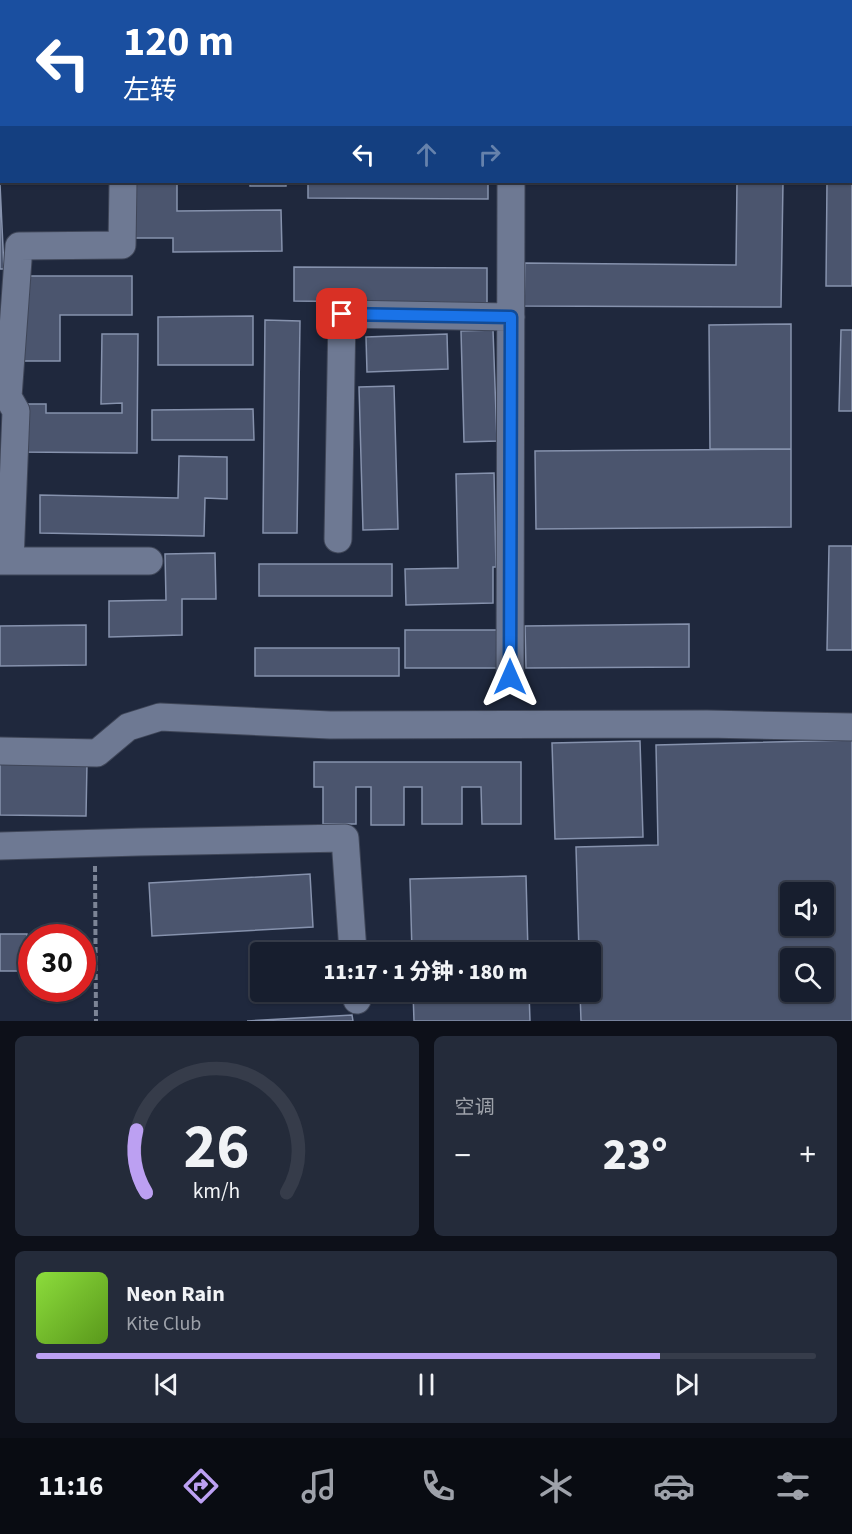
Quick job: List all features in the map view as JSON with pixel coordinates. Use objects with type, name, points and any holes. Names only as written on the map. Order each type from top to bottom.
[{"type":"street","points":[[123,183],[122,245],[19,246],[8,397],[16,411],[5,561],[150,561]]},
{"type":"street","points":[[510,677],[511,183]]},
{"type":"street","points":[[338,539],[342,314],[511,317]]},
{"type":"street","points":[[0,751],[97,753],[128,728],[160,717],[330,725],[707,724],[852,727]]},
{"type":"street","points":[[0,846],[345,838],[352,942]]},
{"type":"path","points":[[95,843],[96,1021]]},
{"type":"building","points":[[134,183],[177,183],[177,211],[281,210],[282,251],[173,252],[173,238],[135,238]]},
{"type":"building","points":[[250,183],[286,183],[286,186],[250,186]]},
{"type":"building","points":[[308,183],[488,183],[488,199],[308,198]]},
{"type":"building","points":[[737,183],[783,183],[781,307],[524,306],[525,263],[736,265]]},
{"type":"building","points":[[827,183],[852,183],[852,286],[826,286]]},
{"type":"building","points":[[0,184],[4,269],[0,269]]},
{"type":"building","points":[[294,267],[487,268],[487,303],[294,301]]},
{"type":"building","points":[[19,276],[132,276],[132,315],[60,315],[60,361],[18,361]]},
{"type":"building","points":[[253,316],[253,365],[158,365],[158,317]]},
{"type":"building","points":[[265,320],[300,321],[297,533],[263,533]]},
{"type":"building","points":[[791,324],[791,449],[710,449],[709,325]]},
{"type":"building","points":[[493,330],[497,441],[464,442],[461,331]]},
{"type":"building","points":[[841,330],[852,330],[852,411],[839,411]]},
{"type":"building","points":[[102,334],[138,334],[137,453],[20,452],[20,404],[46,404],[46,413],[122,413],[122,403],[101,404]]},
{"type":"building","points":[[447,334],[448,369],[367,372],[366,337]]},
{"type":"building","points":[[394,386],[398,529],[363,530],[359,387]]},
{"type":"building","points":[[253,409],[254,440],[152,440],[152,410]]},
{"type":"building","points":[[791,449],[791,527],[536,529],[535,451]]},
{"type":"building","points":[[179,456],[227,457],[227,499],[205,498],[204,536],[40,533],[40,495],[178,498]]},
{"type":"building","points":[[494,473],[496,567],[493,567],[493,603],[406,605],[405,569],[458,568],[456,474]]},
{"type":"building","points":[[829,546],[852,546],[852,650],[827,650]]},
{"type":"building","points":[[215,553],[216,599],[182,599],[182,635],[109,637],[109,601],[166,600],[165,554]]},
{"type":"building","points":[[259,564],[392,564],[392,596],[259,596]]},
{"type":"building","points":[[689,624],[689,667],[526,668],[525,626]]},
{"type":"building","points":[[86,625],[86,665],[0,666],[0,626]]},
{"type":"building","points":[[405,630],[501,630],[501,668],[405,668]]},
{"type":"building","points":[[255,648],[399,648],[399,676],[255,676]]},
{"type":"building","points":[[852,740],[852,1021],[581,1021],[580,1002],[601,1002],[601,942],[579,942],[576,847],[658,845],[656,745]]},
{"type":"building","points":[[640,741],[643,837],[555,839],[552,743]]},
{"type":"building","points":[[0,762],[87,763],[86,816],[0,815]]},
{"type":"building","points":[[314,762],[521,762],[521,824],[482,824],[481,787],[462,787],[462,824],[422,824],[422,787],[404,787],[404,825],[371,825],[371,787],[356,787],[356,824],[323,824],[323,787],[314,787]]},
{"type":"building","points":[[310,874],[313,927],[152,936],[149,883]]},
{"type":"building","points":[[526,876],[528,942],[412,942],[410,879]]},
{"type":"building","points":[[0,934],[18,934],[18,971],[0,971]]},
{"type":"building","points":[[413,1002],[529,1002],[530,1021],[414,1021]]},
{"type":"building","points":[[352,1015],[353,1021],[247,1021]]},
{"type":"route","points":[[342,314],[511,317],[510,677]]}]
